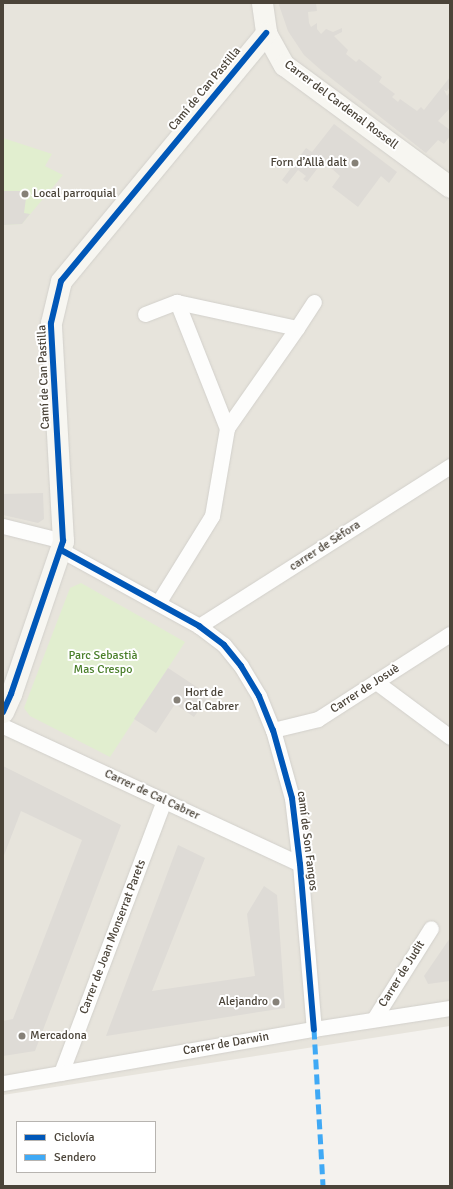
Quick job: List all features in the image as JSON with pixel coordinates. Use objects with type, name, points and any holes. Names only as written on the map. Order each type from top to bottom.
[{"type":"street","name":"Carrer del Cardenal Rossell","points":[[262,3],[266,33],[284,65],[450,187]]},
{"type":"street","name":"Camí de Can Pastilla","points":[[3,712],[11,694],[62,546],[51,323],[61,281],[266,33]]},
{"type":"street","points":[[145,314],[177,302],[296,328]]},
{"type":"street","points":[[177,302],[227,428]]},
{"type":"street","points":[[158,603],[212,516],[227,428],[314,302]]},
{"type":"street","name":"carrer de Sèfora","points":[[199,626],[450,466]]},
{"type":"street","name":"camí de Son Fangos","points":[[3,526],[62,546],[199,626],[224,645],[241,666],[259,696],[273,730],[292,798],[300,864],[314,1029]]},
{"type":"street","name":"Carrer de Josuè","points":[[273,730],[318,720],[450,634]]},
{"type":"street","points":[[376,682],[450,737]]},
{"type":"street","name":"Carrer de Cal Cabrer","points":[[3,726],[300,864]]},
{"type":"street","name":"Carrer de Joan Monserrat Parets","points":[[61,1073],[164,801]]},
{"type":"street","name":"Carrer de Judit","points":[[374,1019],[431,928]]},
{"type":"street","name":"Carrer de Darwin","points":[[3,1083],[314,1029],[450,1008]]},
{"type":"shaded area","points":[[3,3],[450,3],[450,1026],[3,1095]]},
{"type":"green space","name":"Local parroquial","points":[[3,138],[52,154],[45,166],[63,175],[22,224],[3,225]]},
{"type":"green space","name":"Parc Sebastià Mas Crespo","points":[[81,583],[185,642],[110,757],[30,716],[24,708],[70,588]]},
{"type":"building","points":[[280,3],[316,3],[317,11],[308,12],[311,27],[317,23],[317,29],[321,34],[326,29],[333,32],[342,28],[342,32],[334,36],[348,50],[346,54],[356,62],[359,59],[382,77],[379,82],[395,94],[392,97],[398,102],[400,99],[417,111],[421,107],[424,110],[450,77],[450,87],[447,91],[444,90],[447,96],[449,93],[450,94],[450,108],[438,121],[450,130],[450,136],[444,144],[438,140],[426,153],[322,71],[304,55],[288,31],[279,5]]},
{"type":"building","name":"Forn d’Allà dalt","points":[[334,124],[397,172],[389,183],[381,176],[358,207],[332,187],[340,176],[321,159],[315,167],[317,169],[307,182],[303,179],[306,176],[298,170],[287,184],[282,180],[306,148],[312,152]]},
{"type":"building","points":[[3,191],[27,191],[24,213],[30,214],[22,224],[3,225]]},
{"type":"building","points":[[43,493],[44,519],[38,523],[3,515],[3,494]]},
{"type":"building","name":"Hort de Cal Cabrer","points":[[168,668],[209,695],[194,717],[175,704],[156,733],[134,719]]},
{"type":"building","points":[[3,766],[121,825],[35,1051],[3,1056],[3,1021],[13,1019],[82,840],[21,811],[3,858]]},
{"type":"building","points":[[178,845],[205,858],[152,991],[255,976],[247,914],[264,886],[277,895],[285,1008],[106,1036]]},
{"type":"building","points":[[450,938],[450,981],[428,984],[424,976]]},
{"type":"marked path","points":[[314,1029],[323,1186]]},
{"type":"cycle path","points":[[3,712],[11,694],[63,541],[51,323],[61,281],[266,33]]},
{"type":"cycle path","points":[[61,550],[199,626],[224,645],[241,666],[259,696],[273,730],[292,798],[300,864],[314,1029]]},
{"type":"place","name":"Forn d’Allà dalt","points":[[355,163]]},
{"type":"place","name":"Local parroquial","points":[[25,194]]},
{"type":"place","name":"Hort de Cal Cabrer","points":[[177,700]]},
{"type":"place","name":"Alejandro","points":[[276,1002]]},
{"type":"place","name":"Mercadona","points":[[22,1036]]}]
